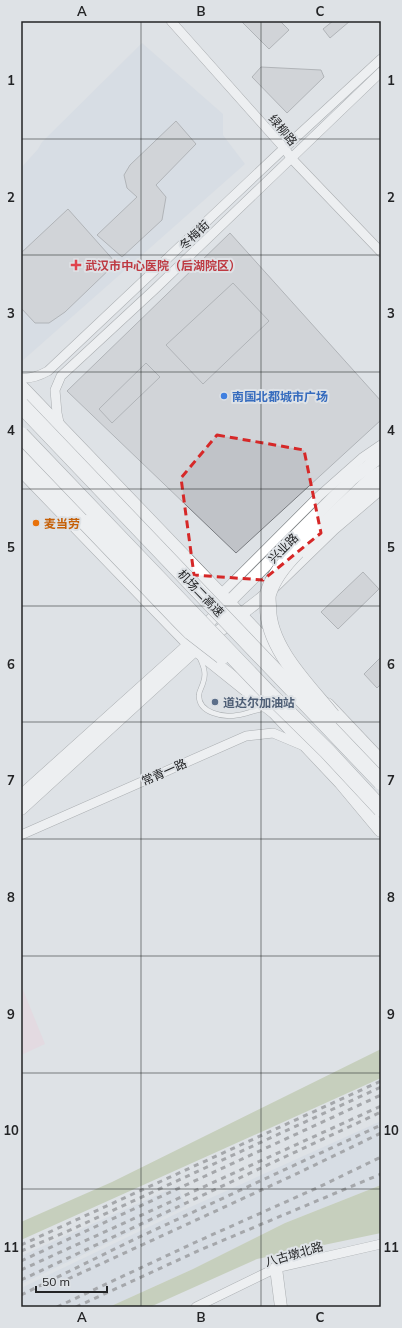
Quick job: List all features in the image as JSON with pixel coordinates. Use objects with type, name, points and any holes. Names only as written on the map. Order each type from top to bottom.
[{"type":"highway","name":"机场二高速","points":[[22,395],[265,659],[381,781]]},
{"type":"highway","name":"机场二高速","points":[[21,435],[269,694],[327,751],[381,809]]},
{"type":"highway","points":[[21,454],[191,632],[269,694]]},
{"type":"highway","points":[[381,474],[296,551],[273,580],[268,596],[268,610],[271,628],[278,645],[291,665],[381,781]]},
{"type":"main road","points":[[22,395],[60,428],[381,762]]},
{"type":"main road","name":"兴业路","points":[[193,646],[224,599],[352,479],[381,456]]},
{"type":"main road","points":[[21,470],[193,646],[275,712],[340,782],[381,830]]},
{"type":"main road","name":"兴业路","points":[[193,646],[240,616],[262,598],[333,530],[381,488]]},
{"type":"main road","points":[[21,796],[193,646]]},
{"type":"main road","points":[[21,809],[193,646]]},
{"type":"main road","points":[[276,1268],[281,1307]]},
{"type":"street","name":"绿柳路","points":[[171,21],[291,158],[381,252]]},
{"type":"street","name":"冬梅街","points":[[21,378],[39,376],[48,371],[381,59]]},
{"type":"street","name":"冬梅街","points":[[60,428],[55,390],[61,376],[381,72]]},
{"type":"street","points":[[224,599],[318,497],[362,458],[381,445]]},
{"type":"street","name":"常青一路","points":[[21,834],[246,736],[273,733],[309,748]]},
{"type":"street","points":[[363,742],[376,749],[381,754]]},
{"type":"street","name":"八古墩北路","points":[[196,1307],[276,1268],[381,1244]]},
{"type":"lane","points":[[193,646],[204,668],[205,677],[198,694],[204,708],[217,714],[226,715],[237,715],[265,709],[275,712]]},
{"type":"highlighted area","points":[[217,435],[304,450],[321,533],[263,580],[194,575],[181,478]]},
{"type":"shaded area","name":"武汉市中心医院（后湖院区）","points":[[142,43],[223,114],[223,135],[245,164],[21,362],[21,168],[38,149],[42,142]]},
{"type":"shaded area","points":[[21,985],[45,1044],[21,1055]]},
{"type":"shaded area","points":[[381,1121],[381,1185],[285,1223],[193,1269],[109,1307],[21,1307],[21,1288],[186,1209]]},
{"type":"shaded area","points":[[177,1186],[186,1206],[21,1284],[21,1256]]},
{"type":"green space","points":[[381,1049],[381,1078],[21,1240],[21,1222],[112,1182]]},
{"type":"green space","points":[[381,1185],[381,1233],[257,1259],[150,1307],[109,1307],[193,1269],[285,1223]]},
{"type":"building","points":[[241,21],[280,21],[289,30],[269,49]]},
{"type":"building","points":[[333,21],[350,21],[330,38],[323,29]]},
{"type":"building","points":[[261,67],[321,70],[324,77],[287,113],[252,77]]},
{"type":"building","points":[[176,121],[196,144],[156,185],[166,197],[162,220],[122,257],[97,235],[137,197],[127,188],[124,175],[130,165]]},
{"type":"building","points":[[68,209],[116,263],[65,312],[49,323],[35,323],[21,308],[21,253]]},
{"type":"building","name":"南国北都城市广场","points":[[230,233],[381,401],[381,420],[236,553],[67,391]]},
{"type":"building","points":[[233,283],[269,321],[203,384],[166,345]]},
{"type":"building","points":[[146,363],[160,377],[112,423],[99,409]]},
{"type":"building","points":[[363,572],[379,589],[338,629],[321,612]]},
{"type":"building","points":[[381,657],[381,684],[377,688],[364,674]]},
{"type":"railway","points":[[21,1245],[381,1081]]},
{"type":"railway","points":[[21,1251],[68,1231],[381,1087]]},
{"type":"railway","points":[[21,1261],[381,1095]]},
{"type":"railway","points":[[21,1270],[381,1106]]},
{"type":"railway","points":[[21,1280],[381,1112]]},
{"type":"railway","points":[[21,1295],[135,1239],[381,1125]]},
{"type":"railway","points":[[68,1279],[294,1175],[381,1133]]},
{"type":"railway","points":[[57,1307],[381,1157]]},
{"type":"railway","points":[[76,1307],[200,1250],[381,1174]]},
{"type":"place","name":"武汉市中心医院（后湖院区）","points":[[76,265]]},
{"type":"place","name":"南国北都城市广场","points":[[224,396]]},
{"type":"place","name":"麦当劳","points":[[36,523]]},
{"type":"place","name":"道达尔加油站","points":[[215,702]]}]
